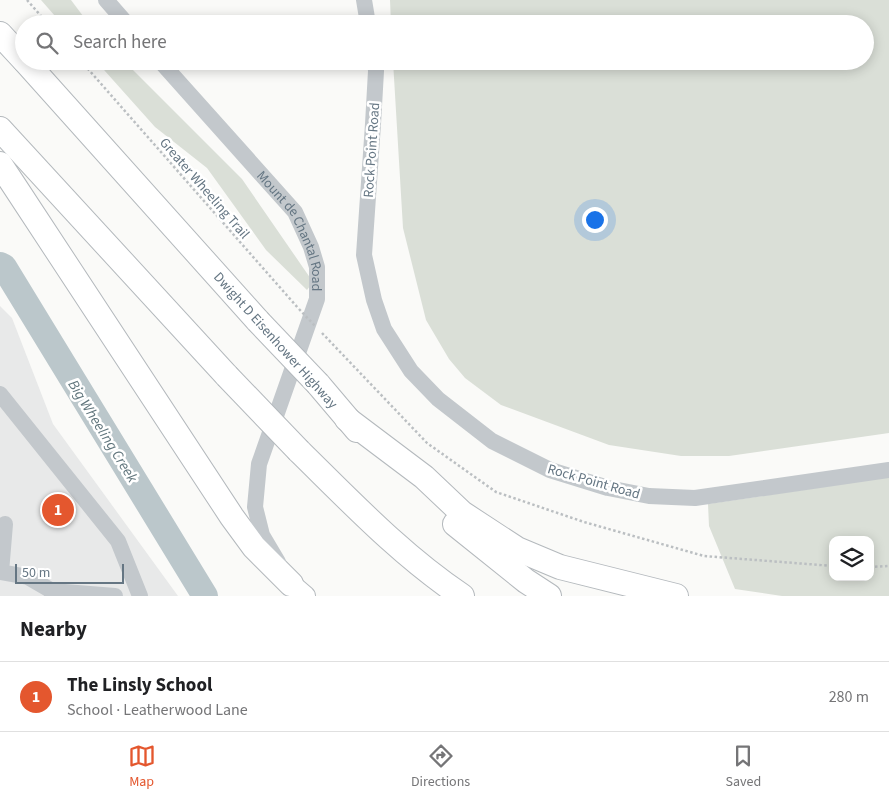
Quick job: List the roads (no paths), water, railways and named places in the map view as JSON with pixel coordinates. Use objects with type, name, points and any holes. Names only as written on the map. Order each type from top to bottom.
[{"type":"highway","name":"Dwight D Eisenhower Highway","points":[[0,34],[15,50]]},
{"type":"highway","name":"Dwight D Eisenhower Highway","points":[[33,70],[380,455],[442,514],[526,581],[549,596]]},
{"type":"highway","points":[[0,129],[227,376],[299,451],[381,532],[445,585],[462,596]]},
{"type":"highway","points":[[0,164],[232,517],[254,547],[298,590]]},
{"type":"highway","points":[[347,418],[424,476],[462,513],[517,549],[560,567],[676,596]]},
{"type":"street","points":[[106,0],[119,15]]},
{"type":"street","points":[[364,0],[366,15]]},
{"type":"street","name":"Mount de Chantal Road","points":[[168,70],[247,161],[295,212],[311,247],[317,267],[317,299],[259,464],[255,506],[262,535],[298,590]]},
{"type":"street","name":"Rock Point Road","points":[[376,70],[364,255],[374,300],[384,329],[412,371],[438,399],[492,440],[550,470],[608,488],[649,496],[695,498],[889,470]]},
{"type":"street","points":[[0,394],[118,541],[140,596]]},
{"type":"street","points":[[5,524],[1,572],[28,577],[52,593],[115,596]]},
{"type":"waterway","name":"Big Wheeling Creek","points":[[0,265],[4,267],[205,596]]},
{"type":"place","name":"The Linsly School","points":[[58,510]]}]
